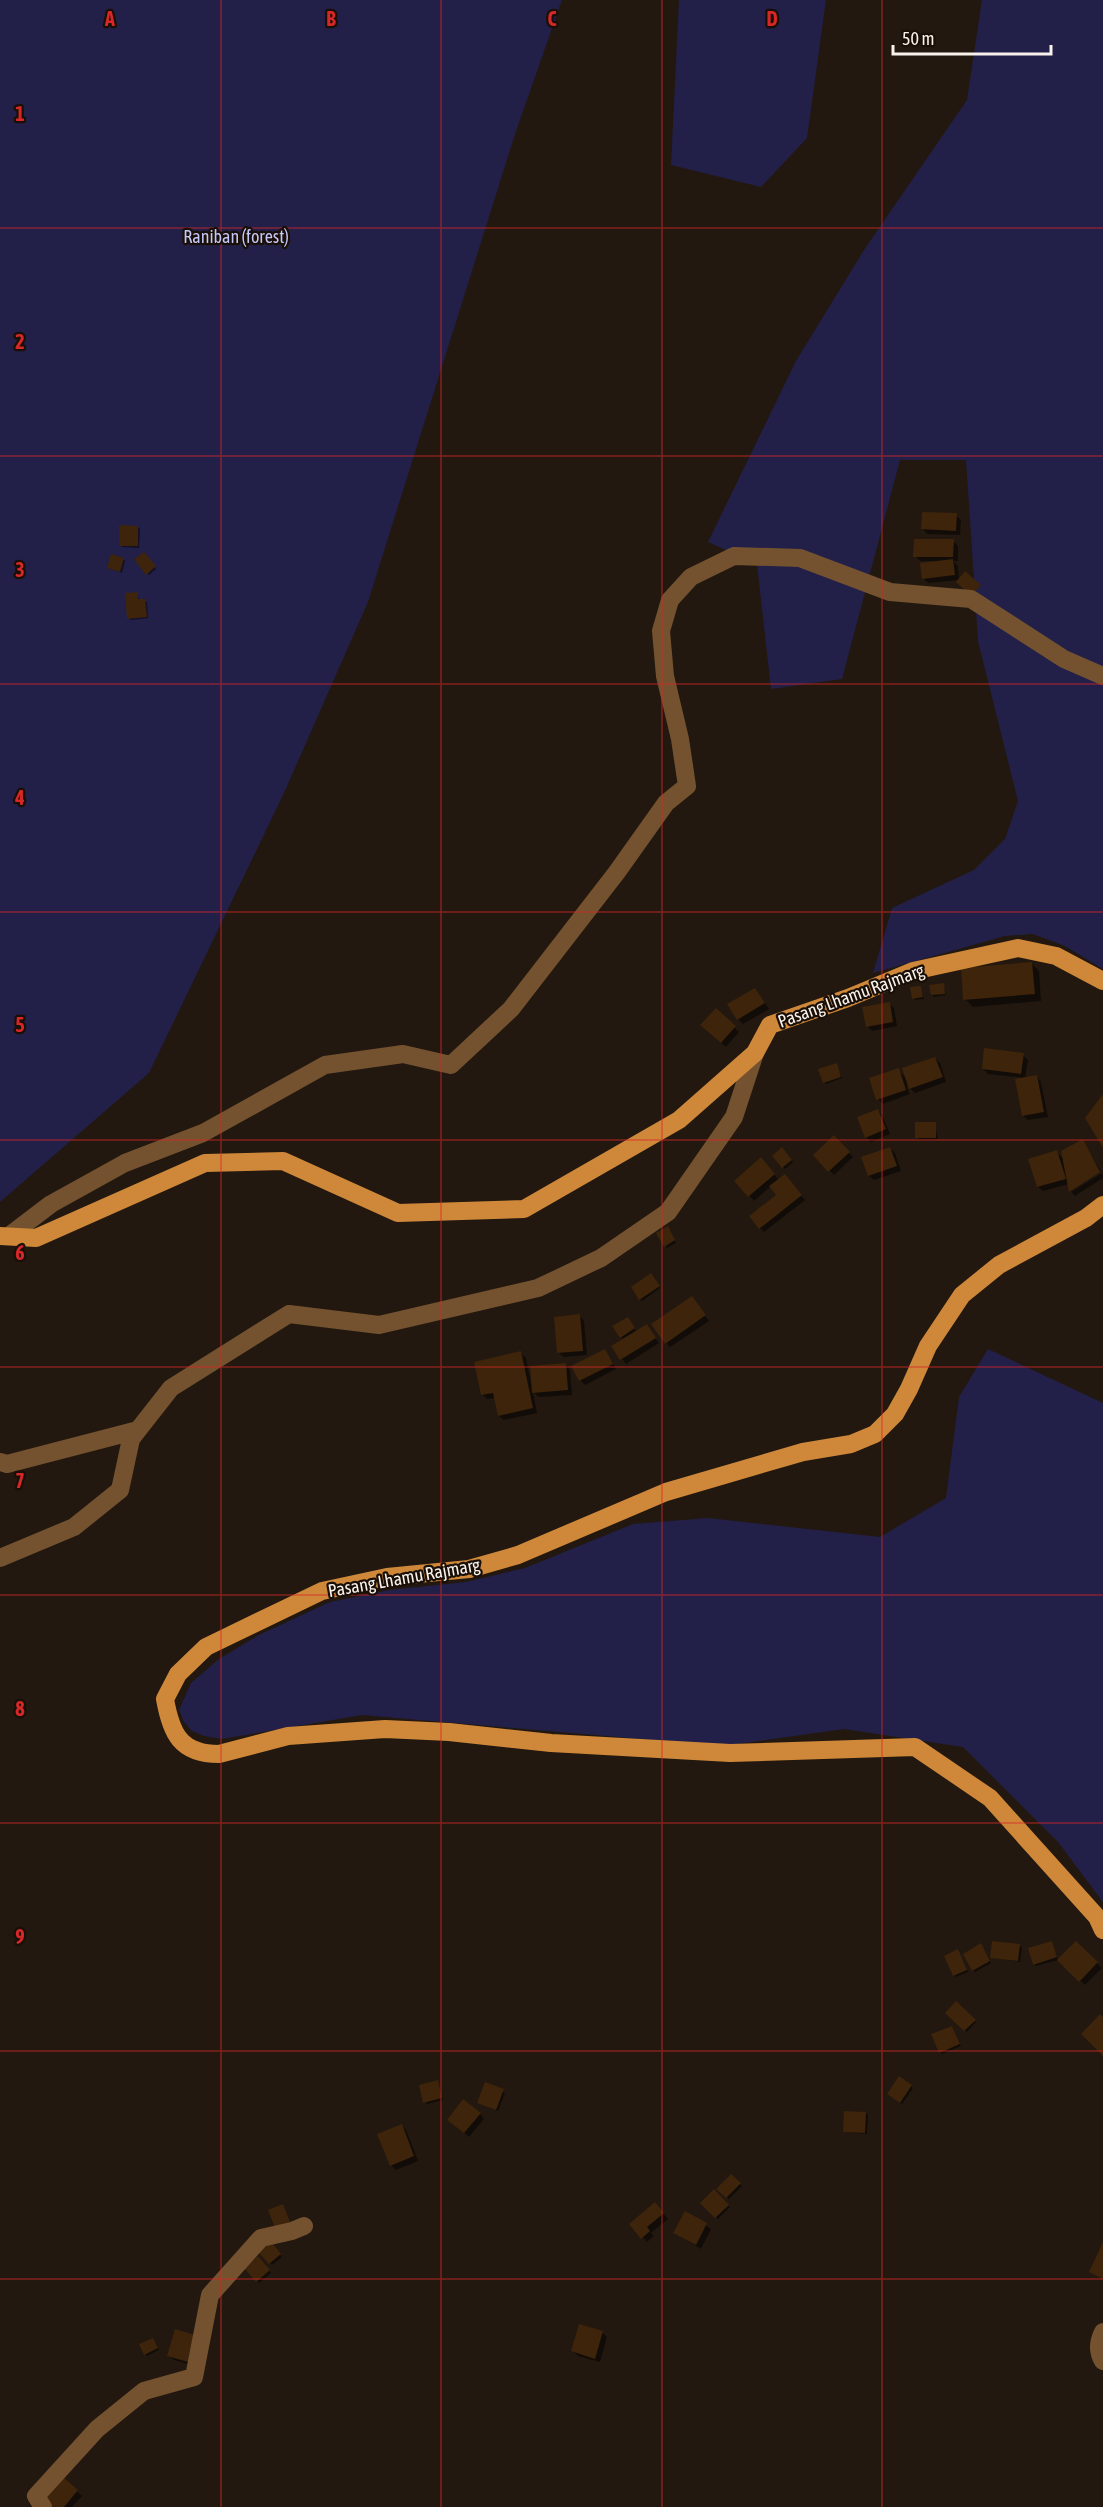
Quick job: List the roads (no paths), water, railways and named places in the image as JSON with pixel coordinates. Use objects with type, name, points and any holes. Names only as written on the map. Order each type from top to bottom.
[{"type":"main road","name":"Pasang Lhamu Rajmarg","points":[[4,1236],[36,1238],[205,1163],[283,1161],[398,1213],[524,1209],[679,1120],[755,1053],[770,1025],[848,998],[913,971],[1018,948],[1056,956],[1103,981]]},
{"type":"main road","name":"Pasang Lhamu Rajmarg","points":[[1103,1205],[1086,1218],[999,1265],[962,1295],[928,1346],[895,1414],[875,1434],[851,1444],[803,1452],[666,1492],[508,1558],[469,1569],[387,1577],[322,1591],[206,1647],[178,1674],[165,1699],[174,1735],[198,1753],[209,1754],[219,1754],[288,1736],[385,1729],[449,1732],[551,1743],[730,1753],[915,1747],[990,1798],[1097,1917],[1103,1930]]},
{"type":"street","points":[[4,1236],[51,1204],[124,1163],[202,1133],[325,1065],[403,1054],[451,1065],[511,1009],[617,872],[666,803],[687,786],[680,739],[665,676],[661,631],[670,600],[691,577],[734,556],[791,557],[800,558],[890,592],[971,599],[1064,659],[1103,676]]},
{"type":"street","points":[[0,1558],[74,1527],[120,1490],[131,1439],[171,1388],[289,1314],[379,1325],[538,1288],[601,1258],[668,1212],[734,1117],[755,1053]]},
{"type":"street","points":[[0,1462],[7,1464],[138,1430]]},
{"type":"street","points":[[43,2507],[36,2496],[97,2429],[144,2391],[194,2376],[210,2295],[261,2238],[304,2226]]},
{"type":"street","points":[[1103,2332],[1099,2340],[1099,2354],[1103,2361]]},
{"type":"park label","name":"Raniban (forest)","points":[[236,237]]}]
